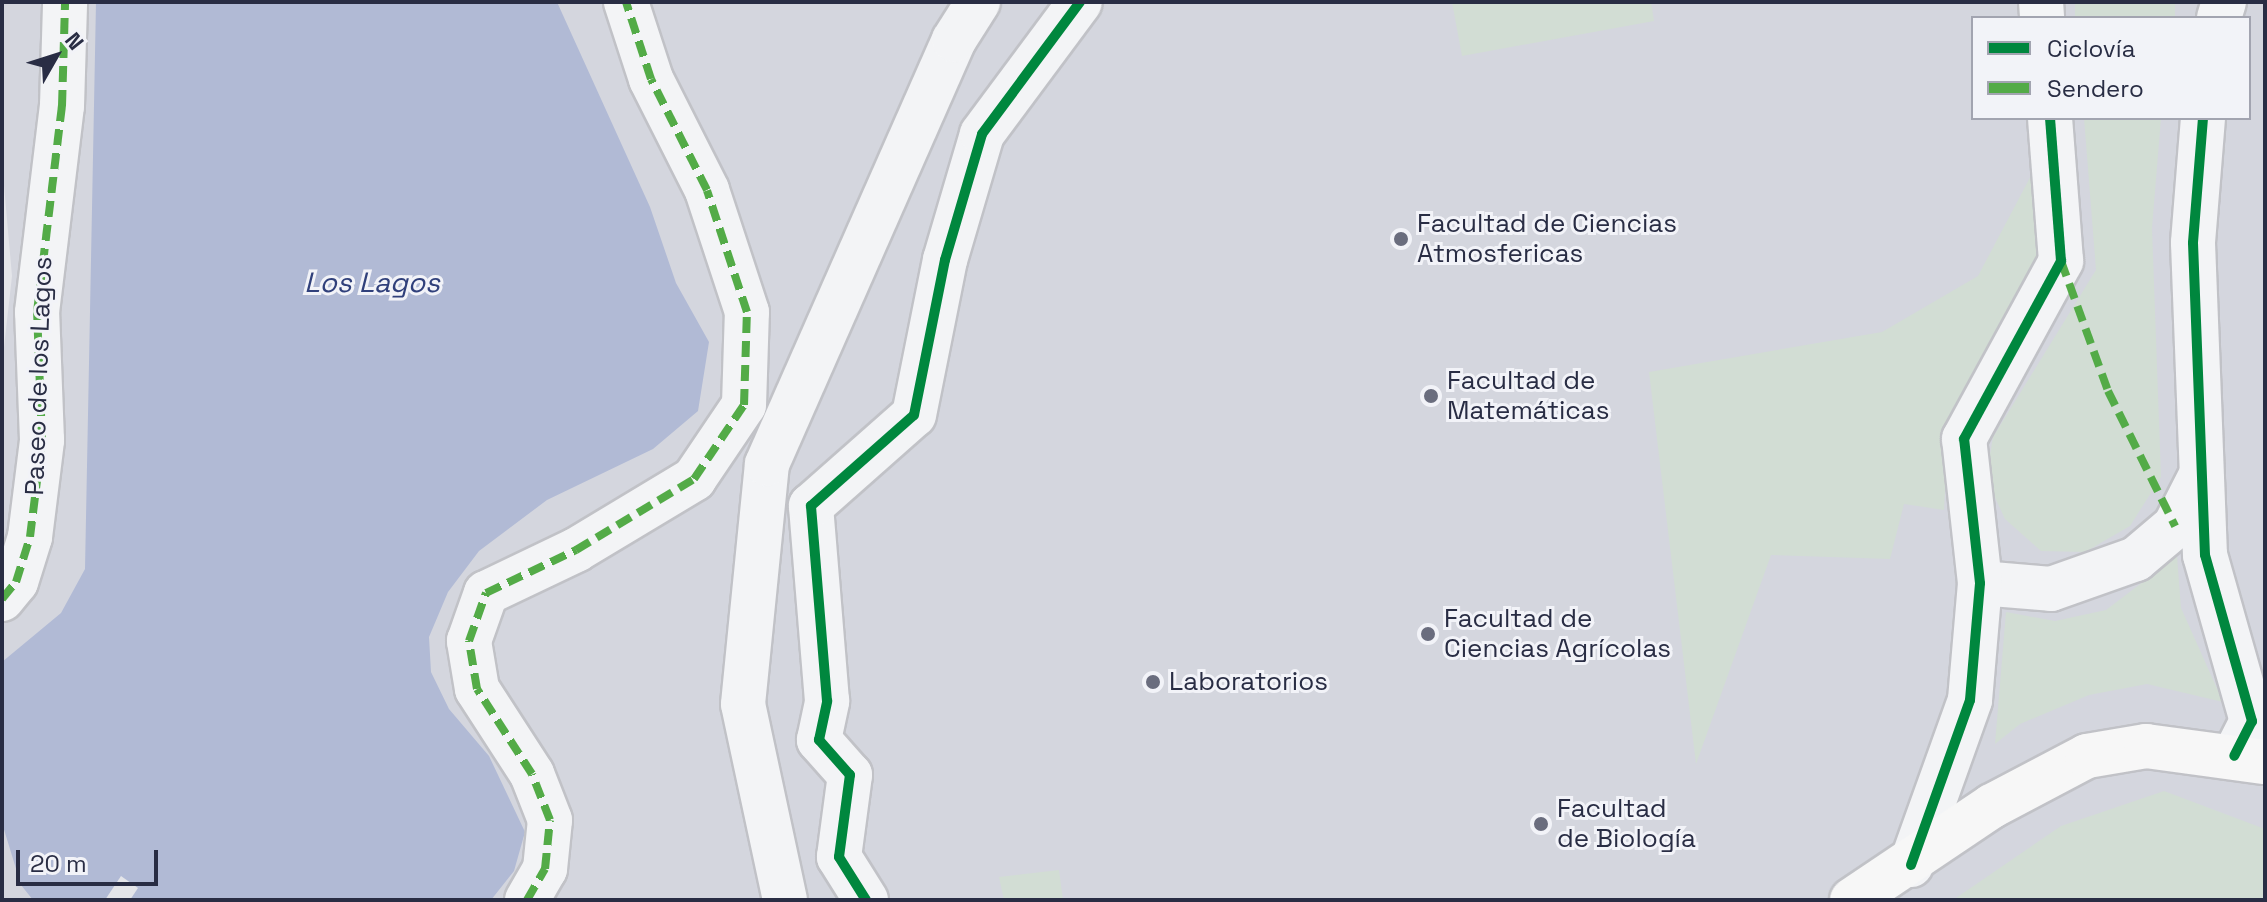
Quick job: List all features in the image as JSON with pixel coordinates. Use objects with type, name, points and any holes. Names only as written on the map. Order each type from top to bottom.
[{"type":"main road","points":[[1852,900],[1906,882],[1992,806],[2087,756],[2146,746],[2250,759]]},
{"type":"street","name":"Paseo de los Lagos","points":[[2,599],[16,582],[30,537],[42,440],[37,312],[62,106],[65,2]]},
{"type":"street","points":[[527,900],[545,869],[550,820],[532,774],[477,689],[469,641],[486,593],[576,550],[694,479],[744,405],[747,312],[707,190],[651,79],[626,2]]},
{"type":"street","points":[[785,900],[743,704],[767,464],[954,40],[978,2]]},
{"type":"street","points":[[866,900],[839,857],[850,775],[819,740],[827,701],[811,506],[914,415],[945,260],[982,134],[1080,2]]},
{"type":"street","points":[[1906,882],[1970,700],[1980,583],[1964,439],[2061,261],[2050,120]]},
{"type":"street","points":[[2203,120],[2193,243],[2205,555],[2252,721],[2250,759]]},
{"type":"street","points":[[1980,583],[2051,589],[2136,559],[2175,526],[2202,473]]},
{"type":"shaded area","points":[[2,2],[2265,2],[2265,900],[2,900],[2,365],[12,276],[2,163]]},
{"type":"shaded area","points":[[1452,2],[1651,2],[1654,21],[1462,56]]},
{"type":"shaded area","points":[[2075,2],[2175,2],[2175,16],[2075,16]]},
{"type":"shaded area","points":[[2084,120],[2161,120],[2152,228],[2161,477],[2130,526],[2085,552],[2041,551],[2005,519],[1986,478],[1993,437],[2096,270]]},
{"type":"shaded area","points":[[2035,168],[2041,263],[1948,437],[1944,510],[1904,504],[1890,559],[1771,555],[1696,764],[1649,372],[1882,332],[1978,276]]},
{"type":"shaded area","points":[[2177,556],[2181,608],[2223,702],[2147,684],[2089,695],[2020,724],[1995,744],[2006,612],[2055,621],[2106,610]]},
{"type":"shaded area","points":[[2164,791],[2265,829],[2265,900],[1953,900],[2061,826]]},
{"type":"shaded area","points":[[1059,870],[1063,900],[1004,900],[999,877]]},
{"type":"water","name":"Los Lagos","points":[[96,2],[557,2],[650,207],[676,283],[709,342],[698,411],[653,449],[547,500],[479,551],[448,592],[429,637],[431,672],[449,709],[489,756],[525,832],[514,871],[491,900],[33,900],[21,885],[2,823],[2,662],[61,613],[85,569]]},
{"type":"pier","points":[[121,876],[138,888],[130,900],[105,900]]},
{"type":"marked path","points":[[2,599],[16,582],[30,537],[42,440],[37,312],[62,106],[65,2]]},
{"type":"marked path","points":[[527,900],[545,869],[550,820],[532,774],[477,689],[469,641],[486,593],[576,550],[694,479],[744,405],[747,312],[707,190],[651,79],[626,2]]},
{"type":"marked path","points":[[2061,261],[2108,391],[2175,526]]},
{"type":"cycle path","points":[[866,900],[839,857],[850,775],[819,740],[827,701],[811,506],[914,415],[945,260],[982,134],[1080,2]]},
{"type":"cycle path","points":[[1911,865],[1970,700],[1980,583],[1964,439],[2061,261],[2050,120]]},
{"type":"cycle path","points":[[2203,120],[2193,243],[2205,555],[2252,721],[2234,756]]},
{"type":"place","name":"Facultad de Ciencias Atmosfericas","points":[[1401,239]]},
{"type":"place","name":"Facultad de Matemáticas","points":[[1431,396]]},
{"type":"place","name":"Facultad de Ciencias Agrícolas","points":[[1428,634]]},
{"type":"place","name":"Laboratorios","points":[[1153,682]]},
{"type":"place","name":"Facultad de Biología","points":[[1541,824]]}]
